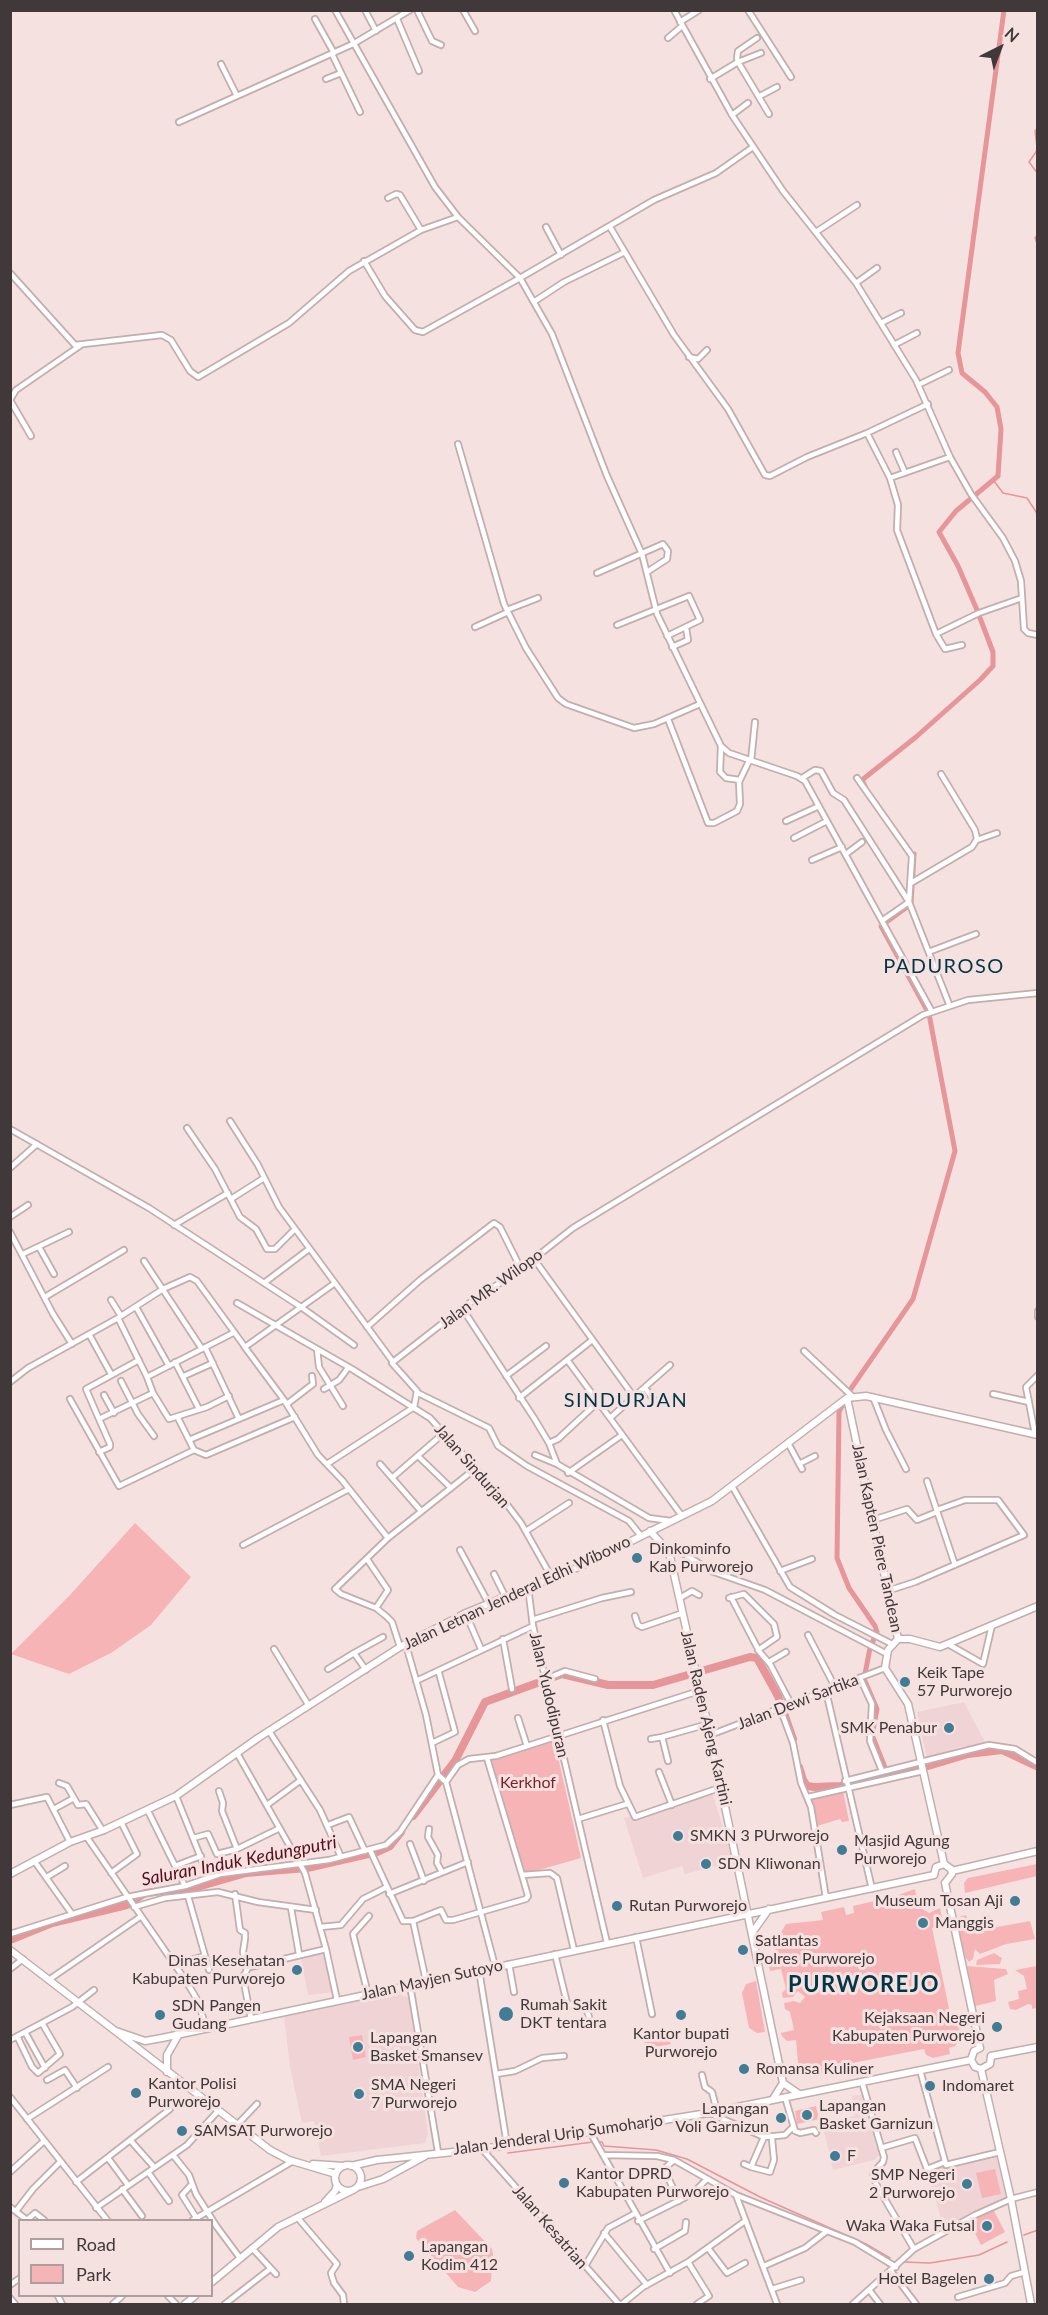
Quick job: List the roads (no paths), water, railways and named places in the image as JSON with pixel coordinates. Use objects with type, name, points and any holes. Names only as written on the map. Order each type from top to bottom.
[{"type":"main road","points":[[846,1397],[873,1397],[1036,1434]]},
{"type":"main road","name":"Jalan Letnan Jenderal Edhi Wibowo","points":[[10,1874],[70,1842],[103,1831],[176,1796],[269,1731],[403,1646],[466,1614],[552,1578],[641,1536],[712,1500],[846,1397]]},
{"type":"main road","name":"Jalan Kapten Piere Tandean","points":[[846,1397],[873,1520],[895,1642],[910,1638],[936,1647],[948,1644],[1038,1606]]},
{"type":"main road","name":"Jalan Raden Ajeng Kartini","points":[[650,1531],[669,1552],[722,1787],[783,2083]]},
{"type":"main road","points":[[895,1642],[887,1654],[885,1668],[908,1704],[944,1864],[952,1871]]},
{"type":"main road","points":[[952,1871],[1038,1851]]},
{"type":"main road","points":[[944,1864],[936,1867],[934,1875],[939,1882],[945,1883],[951,1878],[952,1871]]},
{"type":"main road","name":"Jalan Mayjen Sutoyo","points":[[116,2031],[145,2041],[748,1912],[934,1875]]},
{"type":"main road","points":[[945,1883],[980,2048]]},
{"type":"main road","points":[[752,1933],[769,1909]]},
{"type":"main road","points":[[11,1950],[270,2151],[300,2164],[336,2174]]},
{"type":"main road","points":[[167,2072],[167,2055],[179,2034]]},
{"type":"main road","points":[[992,2056],[1038,2047]]},
{"type":"main road","points":[[980,2048],[988,2051],[992,2056]]},
{"type":"main road","points":[[980,2048],[972,2054],[971,2060],[973,2065],[981,2069]]},
{"type":"main road","points":[[981,2069],[990,2064],[992,2056]]},
{"type":"main road","name":"Jalan Jenderal Urip Sumoharjo","points":[[300,2164],[347,2166],[438,2152],[482,2149],[592,2135],[971,2060]]},
{"type":"main road","points":[[981,2069],[1011,2199],[1031,2304]]},
{"type":"main road","points":[[773,2099],[783,2083],[799,2094]]},
{"type":"main road","points":[[337,2185],[344,2190],[383,2179],[428,2154]]},
{"type":"main road","points":[[213,2281],[278,2227],[355,2188],[360,2174],[347,2166],[336,2174]]},
{"type":"main road","points":[[323,2204],[335,2191],[336,2174]]},
{"type":"street","points":[[335,10],[435,188],[458,217],[520,278],[535,301],[552,334],[607,476],[641,553],[655,609],[720,746],[726,752],[802,778],[884,922],[929,1011]]},
{"type":"street","points":[[365,10],[376,31]]},
{"type":"street","points":[[179,122],[353,44],[410,10]]},
{"type":"street","points":[[417,10],[432,41],[441,45]]},
{"type":"street","points":[[463,10],[475,31]]},
{"type":"street","points":[[674,10],[732,116],[856,283],[918,385],[950,457],[973,496],[1004,538],[1015,561],[1022,598],[1024,629],[1028,633],[1038,635]]},
{"type":"street","points":[[668,39],[681,24],[699,10]]},
{"type":"street","points":[[748,10],[791,77]]},
{"type":"street","points":[[315,19],[360,112]]},
{"type":"street","points":[[397,19],[419,71]]},
{"type":"street","points":[[757,38],[737,52],[738,62],[769,114]]},
{"type":"street","points":[[710,79],[738,62],[761,53]]},
{"type":"street","points":[[221,64],[237,96]]},
{"type":"street","points":[[326,79],[341,73]]},
{"type":"street","points":[[760,96],[777,87]]},
{"type":"street","points":[[732,116],[748,103]]},
{"type":"street","points":[[364,261],[385,296],[415,330],[423,332],[654,200],[716,173],[753,147]]},
{"type":"street","points":[[388,198],[396,194],[400,195],[421,230]]},
{"type":"street","points":[[816,232],[857,205]]},
{"type":"street","points":[[10,273],[75,345],[162,335],[171,340],[196,377],[202,376],[289,323],[349,271],[364,261],[421,230],[458,217]]},
{"type":"street","points":[[546,227],[561,255]]},
{"type":"street","points":[[610,227],[689,357],[728,409],[765,475],[770,476],[807,457],[867,433],[928,404]]},
{"type":"street","points":[[535,301],[564,282],[625,252]]},
{"type":"street","points":[[856,283],[877,268]]},
{"type":"street","points":[[881,323],[901,313]]},
{"type":"street","points":[[894,345],[917,333]]},
{"type":"street","points":[[31,435],[10,400],[16,390],[81,345]]},
{"type":"street","points":[[689,357],[698,359],[707,350]]},
{"type":"street","points":[[918,385],[949,370]]},
{"type":"street","points":[[867,433],[890,478],[898,505],[897,530],[936,634],[945,650],[962,645]]},
{"type":"street","points":[[458,444],[497,585],[507,611],[525,648],[562,702],[634,728],[669,719],[700,704]]},
{"type":"street","points":[[896,452],[905,473]]},
{"type":"street","points":[[890,478],[950,457]]},
{"type":"street","points":[[597,573],[661,543],[668,551],[667,559],[647,572]]},
{"type":"street","points":[[617,625],[688,596],[700,618],[686,628],[667,636]]},
{"type":"street","points":[[475,627],[538,598]]},
{"type":"street","points":[[936,634],[978,614],[1022,598]]},
{"type":"street","points":[[672,647],[688,640],[686,628]]},
{"type":"street","points":[[669,719],[708,823],[714,823],[737,811],[740,780],[750,761],[755,722]]},
{"type":"street","points":[[720,746],[720,772],[726,778],[740,780]]},
{"type":"street","points":[[802,778],[815,770],[821,771],[833,793],[844,800],[911,904],[950,1004]]},
{"type":"street","points":[[941,774],[975,830],[977,840]]},
{"type":"street","points":[[857,778],[912,856],[911,904]]},
{"type":"street","points":[[786,821],[819,806]]},
{"type":"street","points":[[794,838],[827,821]]},
{"type":"street","points":[[913,883],[972,848],[977,840],[997,833]]},
{"type":"street","points":[[846,854],[862,842]]},
{"type":"street","points":[[812,860],[842,847]]},
{"type":"street","points":[[884,922],[911,904]]},
{"type":"street","points":[[931,951],[976,934]]},
{"type":"street","name":"Jalan MR. Wilopo","points":[[392,1363],[462,1308],[521,1269],[573,1228],[929,1011],[950,1004],[1038,993]]},
{"type":"street","points":[[230,1121],[279,1207],[392,1363],[418,1393],[489,1428],[498,1446],[527,1466],[628,1521],[641,1536]]},
{"type":"street","points":[[187,1128],[228,1193],[240,1218],[256,1229],[267,1249],[275,1248],[295,1229]]},
{"type":"street","points":[[10,1129],[174,1225],[301,1307],[354,1345]]},
{"type":"street","points":[[10,1168],[37,1144]]},
{"type":"street","points":[[231,1199],[264,1178]]},
{"type":"street","points":[[174,1225],[228,1193]]},
{"type":"street","points":[[10,1217],[28,1205]]},
{"type":"street","points":[[368,1327],[420,1280],[494,1223],[500,1227],[521,1269]]},
{"type":"street","points":[[10,1232],[72,1344]]},
{"type":"street","points":[[22,1254],[69,1232]]},
{"type":"street","points":[[39,1247],[54,1274]]},
{"type":"street","points":[[264,1283],[309,1249]]},
{"type":"street","points":[[45,1297],[124,1250]]},
{"type":"street","points":[[534,1259],[591,1341],[634,1397]]},
{"type":"street","points":[[144,1261],[213,1363],[239,1419]]},
{"type":"street","points":[[10,1382],[28,1368],[120,1317],[163,1289],[184,1278],[194,1279],[286,1402],[318,1455],[388,1538]]},
{"type":"street","points":[[244,1347],[278,1326],[335,1283]]},
{"type":"street","points":[[111,1300],[165,1416],[169,1419],[178,1418],[229,1396]]},
{"type":"street","name":"Jalan Sindurjan","points":[[237,1304],[317,1348],[414,1407],[445,1432],[526,1532],[552,1578]]},
{"type":"street","points":[[136,1307],[169,1366]]},
{"type":"street","points":[[462,1308],[549,1443],[557,1464]]},
{"type":"street","points":[[1038,1311],[1038,1317]]},
{"type":"street","points":[[147,1377],[233,1333]]},
{"type":"street","points":[[89,1334],[111,1374]]},
{"type":"street","points":[[519,1398],[591,1341]]},
{"type":"street","points":[[506,1376],[546,1346]]},
{"type":"street","points":[[317,1348],[319,1366],[333,1385],[343,1406]]},
{"type":"street","points":[[804,1351],[846,1397]]},
{"type":"street","points":[[99,1452],[110,1447],[111,1444],[86,1389],[139,1360]]},
{"type":"street","points":[[568,1361],[682,1516]]},
{"type":"street","points":[[176,1362],[199,1409]]},
{"type":"street","points":[[183,1376],[213,1363]]},
{"type":"street","points":[[610,1418],[670,1365]]},
{"type":"street","points":[[324,1389],[333,1385],[348,1368]]},
{"type":"street","points":[[1036,1434],[1026,1386],[1038,1375]]},
{"type":"street","points":[[189,1440],[286,1402],[313,1384],[312,1376]]},
{"type":"street","points":[[121,1381],[132,1405],[154,1436]]},
{"type":"street","points":[[645,1388],[654,1400]]},
{"type":"street","points":[[99,1419],[153,1393]]},
{"type":"street","points":[[327,1464],[414,1407],[418,1393]]},
{"type":"street","points":[[993,1394],[1029,1402]]},
{"type":"street","points":[[104,1395],[114,1413]]},
{"type":"street","points":[[873,1397],[886,1430],[906,1468]]},
{"type":"street","points":[[70,1399],[119,1486],[194,1450]]},
{"type":"street","points":[[549,1443],[558,1439],[598,1402]]},
{"type":"street","points":[[178,1418],[194,1450],[206,1455],[295,1417]]},
{"type":"street","points":[[393,1477],[445,1432]]},
{"type":"street","points":[[568,1473],[622,1435]]},
{"type":"street","points":[[788,1443],[801,1466],[815,1456]]},
{"type":"street","points":[[536,1455],[557,1464],[568,1473],[649,1518],[671,1521]]},
{"type":"street","points":[[418,1456],[450,1487]]},
{"type":"street","points":[[380,1464],[421,1511]]},
{"type":"street","points":[[476,1468],[388,1538],[335,1588],[341,1594],[376,1608],[392,1622],[403,1646],[416,1681],[482,1912],[495,1966]]},
{"type":"street","points":[[927,1481],[955,1564]]},
{"type":"street","points":[[732,1486],[787,1583],[804,1597],[866,1631],[895,1642]]},
{"type":"street","points":[[243,1545],[349,1489]]},
{"type":"street","points":[[873,1520],[908,1509],[916,1520],[965,1500],[998,1500],[1024,1535],[887,1591]]},
{"type":"street","points":[[526,1532],[569,1503]]},
{"type":"street","points":[[460,1550],[489,1604]]},
{"type":"street","points":[[669,1552],[679,1551],[711,1571],[765,1590],[887,1654]]},
{"type":"street","points":[[368,1559],[388,1590],[376,1608]]},
{"type":"street","points":[[780,1571],[812,1559]]},
{"type":"street","points":[[494,1574],[505,1596]]},
{"type":"street","name":"Jalan Yudodipuran","points":[[528,1587],[533,1626],[607,1942]]},
{"type":"street","points":[[532,1620],[549,1617],[602,1598],[630,1592]]},
{"type":"street","points":[[680,1598],[692,1592],[699,1595]]},
{"type":"street","points":[[758,1649],[777,1637],[778,1633],[765,1613],[744,1594],[730,1598],[758,1649],[769,1662],[790,1705]]},
{"type":"street","points":[[635,1616],[638,1625],[642,1627],[683,1613]]},
{"type":"street","points":[[466,1614],[481,1649]]},
{"type":"street","points":[[948,1644],[982,1664],[992,1625]]},
{"type":"street","points":[[416,1681],[439,1673],[456,1661],[533,1626]]},
{"type":"street","points":[[808,1635],[835,1687]]},
{"type":"street","points":[[328,1669],[383,1637]]},
{"type":"street","points":[[503,1639],[512,1689]]},
{"type":"street","points":[[274,1649],[309,1706]]},
{"type":"street","points":[[769,1662],[786,1652]]},
{"type":"street","points":[[354,1653],[366,1670]]},
{"type":"street","name":"Jalan Dewi Sartika","points":[[710,1736],[885,1668]]},
{"type":"street","points":[[546,1680],[565,1671],[595,1679]]},
{"type":"street","points":[[432,1743],[455,1733],[439,1673]]},
{"type":"street","points":[[861,1677],[872,1707],[870,1741],[884,1771]]},
{"type":"street","points":[[131,1902],[209,1878],[303,1868],[341,1857],[370,1852],[386,1845],[400,1832],[442,1778],[462,1761],[487,1758],[699,1691]]},
{"type":"street","points":[[826,1691],[846,1785],[872,1888]]},
{"type":"street","points":[[781,1708],[793,1743],[801,1783],[808,1797],[826,1898]]},
{"type":"street","points":[[518,1718],[527,1746]]},
{"type":"street","points":[[603,1720],[615,1770],[627,1804],[636,1818],[722,1787]]},
{"type":"street","points":[[651,1739],[708,1724]]},
{"type":"street","points":[[269,1731],[328,1825],[341,1857]]},
{"type":"street","points":[[662,1737],[668,1761]]},
{"type":"street","points":[[846,1785],[922,1767],[997,1745],[1015,1749],[1038,1763]]},
{"type":"street","points":[[237,1753],[303,1868],[321,1927],[337,2000]]},
{"type":"street","points":[[328,1825],[349,1817],[370,1852],[401,1920],[413,1921],[441,1910],[447,1921],[526,1899],[528,1896],[487,1758]]},
{"type":"street","points":[[808,1797],[884,1771],[922,1767]]},
{"type":"street","points":[[659,1772],[672,1805]]},
{"type":"street","points":[[267,1805],[301,1780]]},
{"type":"street","points":[[59,1783],[67,1786],[78,1805],[86,1804],[103,1831]]},
{"type":"street","points":[[219,1791],[224,1805],[222,1811],[237,1849]]},
{"type":"street","points":[[10,1805],[45,1796],[70,1842]]},
{"type":"street","points":[[176,1796],[209,1878]]},
{"type":"street","points":[[54,1809],[74,1798]]},
{"type":"street","points":[[579,1819],[627,1804]]},
{"type":"street","points":[[148,1811],[185,1886]]},
{"type":"street","points":[[111,1873],[137,1854],[122,1822]]},
{"type":"street","points":[[193,1838],[208,1834],[218,1854],[237,1849],[279,1829]]},
{"type":"street","points":[[429,1829],[429,1839],[438,1856],[437,1863],[442,1872]]},
{"type":"street","points":[[86,1836],[198,2001],[206,2028]]},
{"type":"street","points":[[410,1844],[424,1881]]},
{"type":"street","points":[[175,1866],[201,1856]]},
{"type":"street","points":[[35,1862],[72,1914]]},
{"type":"street","points":[[389,1894],[468,1862]]},
{"type":"street","points":[[47,1877],[65,1866]]},
{"type":"street","points":[[522,1875],[550,1873],[557,1878],[574,1950]]},
{"type":"street","points":[[321,1927],[341,1925],[363,1899],[387,1887]]},
{"type":"street","points":[[10,1934],[72,1914],[131,1902],[206,1892],[236,1894],[291,1908],[316,1910]]},
{"type":"street","points":[[236,1894],[240,1930],[245,1933],[246,1945],[243,1952],[246,1968],[243,1977],[251,2019]]},
{"type":"street","points":[[188,1896],[209,1970]]},
{"type":"street","points":[[291,1908],[298,1954]]},
{"type":"street","points":[[368,1994],[353,1934],[369,1916]]},
{"type":"street","points":[[50,1979],[140,1917]]},
{"type":"street","points":[[413,1921],[426,1981]]},
{"type":"street","points":[[636,1936],[652,2013]]},
{"type":"street","points":[[246,1968],[326,1949]]},
{"type":"street","points":[[555,1954],[567,2002],[575,2007],[585,2005],[589,2017]]},
{"type":"street","points":[[174,1964],[205,1956]]},
{"type":"street","points":[[10,1969],[23,1959]]},
{"type":"street","points":[[509,1964],[514,1992]]},
{"type":"street","points":[[479,1970],[507,2145]]},
{"type":"street","points":[[410,1985],[438,2152]]},
{"type":"street","points":[[10,2040],[94,1990]]},
{"type":"street","points":[[17,2036],[34,2071],[38,2073],[60,2054],[42,2023]]},
{"type":"street","points":[[25,2032],[45,2068]]},
{"type":"street","points":[[496,2074],[515,2071],[542,2058],[564,2056]]},
{"type":"street","points":[[27,2120],[108,2067]]},
{"type":"street","points":[[47,2080],[65,2070],[77,2088]]},
{"type":"street","points":[[920,2070],[946,2165],[1000,2152]]},
{"type":"street","points":[[702,2075],[705,2087],[712,2092],[717,2111]]},
{"type":"street","points":[[862,2082],[884,2160],[874,2170],[876,2184],[914,2250]]},
{"type":"street","points":[[10,2097],[105,2218]]},
{"type":"street","points":[[785,2097],[793,2127],[800,2133],[811,2130],[816,2133]]},
{"type":"street","points":[[237,2126],[257,2104]]},
{"type":"street","points":[[76,2182],[170,2109]]},
{"type":"street","points":[[96,2208],[194,2139],[218,2111]]},
{"type":"street","points":[[708,2113],[772,2139],[789,2134],[793,2127]]},
{"type":"street","points":[[592,2135],[634,2214],[670,2273]]},
{"type":"street","points":[[751,2167],[764,2137]]},
{"type":"street","points":[[881,2148],[915,2138],[927,2169],[945,2162]]},
{"type":"street","points":[[744,2164],[770,2172],[774,2160],[772,2139]]},
{"type":"street","points":[[131,2140],[154,2168]]},
{"type":"street","points":[[10,2172],[44,2141]]},
{"type":"street","name":"Jalan Kesatrian","points":[[482,2149],[621,2304]]},
{"type":"street","points":[[173,2155],[213,2219]]},
{"type":"street","points":[[603,2155],[657,2156],[674,2160],[736,2195],[826,2231],[877,2254],[896,2267]]},
{"type":"street","points":[[108,2158],[128,2185]]},
{"type":"street","points":[[674,2160],[664,2169],[679,2201]]},
{"type":"street","points":[[197,2219],[293,2161]]},
{"type":"street","points":[[16,2211],[33,2189],[60,2162]]},
{"type":"street","points":[[148,2172],[170,2201]]},
{"type":"street","points":[[638,2221],[692,2194],[707,2179]]},
{"type":"street","points":[[192,2184],[182,2195],[194,2219]]},
{"type":"street","points":[[122,2189],[142,2216]]},
{"type":"street","points":[[853,2304],[914,2250],[965,2220],[1011,2199],[1038,2192]]},
{"type":"street","points":[[736,2195],[777,2304]]},
{"type":"street","points":[[10,2207],[26,2219]]},
{"type":"street","points":[[28,2219],[36,2213],[43,2219]]},
{"type":"street","points":[[585,2266],[604,2233],[614,2223],[634,2214]]},
{"type":"street","points":[[297,2217],[338,2264],[331,2273],[334,2283],[343,2295],[344,2304]]},
{"type":"street","points":[[213,2219],[240,2258]]},
{"type":"street","points":[[621,2304],[647,2285],[688,2262],[745,2221]]},
{"type":"street","points":[[654,2248],[685,2231],[686,2222]]},
{"type":"street","points":[[764,2266],[805,2248],[826,2231]]},
{"type":"street","points":[[604,2233],[647,2285]]},
{"type":"street","points":[[252,2248],[276,2274]]},
{"type":"street","points":[[708,2248],[727,2273],[745,2263]]},
{"type":"street","points":[[688,2262],[709,2296],[697,2304]]},
{"type":"street","points":[[225,2304],[270,2269]]},
{"type":"street","points":[[891,2271],[916,2304]]},
{"type":"street","points":[[958,2297],[1005,2283],[1011,2276],[1025,2272]]},
{"type":"street","points":[[771,2289],[801,2280]]},
{"type":"street","points":[[870,2291],[880,2304]]},
{"type":"street","points":[[10,2298],[15,2304]]},
{"type":"waterway","points":[[865,786],[862,780],[916,737],[993,666],[993,652],[977,610],[958,566],[939,532],[956,511],[998,476],[1001,429],[997,407],[985,392],[962,373],[958,353],[1004,10]]},
{"type":"waterway","points":[[1037,147],[1035,131],[1038,128]]},
{"type":"waterway","points":[[1038,149],[1029,162],[1038,174]]},
{"type":"waterway","points":[[1038,234],[1035,238],[1038,246]]},
{"type":"waterway","points":[[994,481],[1003,493],[1027,498],[1038,515]]},
{"type":"waterway","points":[[888,1775],[872,1735],[877,1709],[864,1679],[870,1648],[877,1632],[849,1588],[837,1558],[839,1412],[850,1390],[913,1299],[955,1151],[929,1014],[881,926],[911,904],[914,854]]},
{"type":"waterway","name":"Saluran Induk Kedungputri","points":[[413,1816],[455,1761],[485,1702],[562,1674],[608,1685],[653,1685],[750,1657],[757,1658],[778,1696],[793,1739]]},
{"type":"waterway","name":"Saluran Induk Kedungputri","points":[[928,1766],[968,1754],[1002,1750],[1038,1767]]},
{"type":"waterway","name":"Saluran Induk Kedungputri","points":[[799,1767],[807,1786],[814,1787],[841,1786],[916,1769]]},
{"type":"waterway","name":"Saluran Induk Kedungputri","points":[[10,1940],[52,1923],[127,1905],[145,1893],[194,1888],[246,1873],[307,1868],[377,1852],[390,1846],[401,1832]]},
{"type":"waterway","points":[[508,2153],[593,2142]]},
{"type":"waterway","points":[[598,2142],[602,2142],[604,2146],[656,2150],[687,2159],[760,2197],[866,2244],[890,2258]]},
{"type":"waterway","points":[[1024,2235],[1038,2230]]},
{"type":"waterway","points":[[903,2262],[930,2263],[979,2255],[1007,2242]]},
{"type":"place","name":"Dinkominfo Kab Purworejo","points":[[637,1558]]},
{"type":"place","name":"Keik Tape 57 Purworejo","points":[[905,1682]]},
{"type":"place","name":"SMK Penabur","points":[[949,1728]]},
{"type":"place","name":"SMKN 3 PUrworejo","points":[[678,1836]]},
{"type":"place","name":"Masjid Agung Purworejo","points":[[842,1850]]},
{"type":"place","name":"SDN Kliwonan","points":[[706,1864]]},
{"type":"place","name":"Museum Tosan Aji","points":[[1015,1901]]},
{"type":"place","name":"Rutan Purworejo","points":[[617,1906]]},
{"type":"place","name":"Manggis","points":[[923,1923]]},
{"type":"place","name":"Satlantas Polres Purworejo","points":[[743,1950]]},
{"type":"place","name":"Dinas Kesehatan Kabupaten Purworejo","points":[[297,1970]]},
{"type":"place","name":"Rumah Sakit DKT tentara","points":[[506,2014]]},
{"type":"place","name":"SDN Pangen Gudang","points":[[160,2015]]},
{"type":"place","name":"Kantor bupati Purworejo","points":[[681,2015]]},
{"type":"place","name":"Kejaksaan Negeri Kabupaten Purworejo","points":[[997,2027]]},
{"type":"place","name":"Lapangan Basket Smansev","points":[[358,2047]]},
{"type":"place","name":"Romansa Kuliner","points":[[744,2069]]},
{"type":"place","name":"Indomaret","points":[[930,2086]]},
{"type":"place","name":"Kantor Polisi Purworejo","points":[[136,2093]]},
{"type":"place","name":"SMA Negeri 7 Purworejo","points":[[359,2094]]},
{"type":"place","name":"Lapangan Basket Garnizun","points":[[807,2115]]},
{"type":"place","name":"Lapangan Voli Garnizun","points":[[781,2118]]},
{"type":"place","name":"SAMSAT Purworejo","points":[[182,2131]]},
{"type":"place","name":"F","points":[[835,2156]]},
{"type":"place","name":"Kantor DPRD Kabupaten Purworejo","points":[[564,2183]]},
{"type":"place","name":"SMP Negeri 2 Purworejo","points":[[967,2184]]},
{"type":"place","name":"Waka Waka Futsal","points":[[987,2226]]},
{"type":"place","name":"Lapangan Kodim 412","points":[[409,2256]]},
{"type":"place","name":"Hotel Bagelen","points":[[989,2279]]},
{"type":"district","name":"PADUROSO","points":[[944,967]]},
{"type":"district","name":"SINDURJAN","points":[[626,1401]]},
{"type":"district","name":"PURWOREJO","points":[[864,1985]]},
{"type":"park label","name":"Kerkhof","points":[[528,1783]]}]
